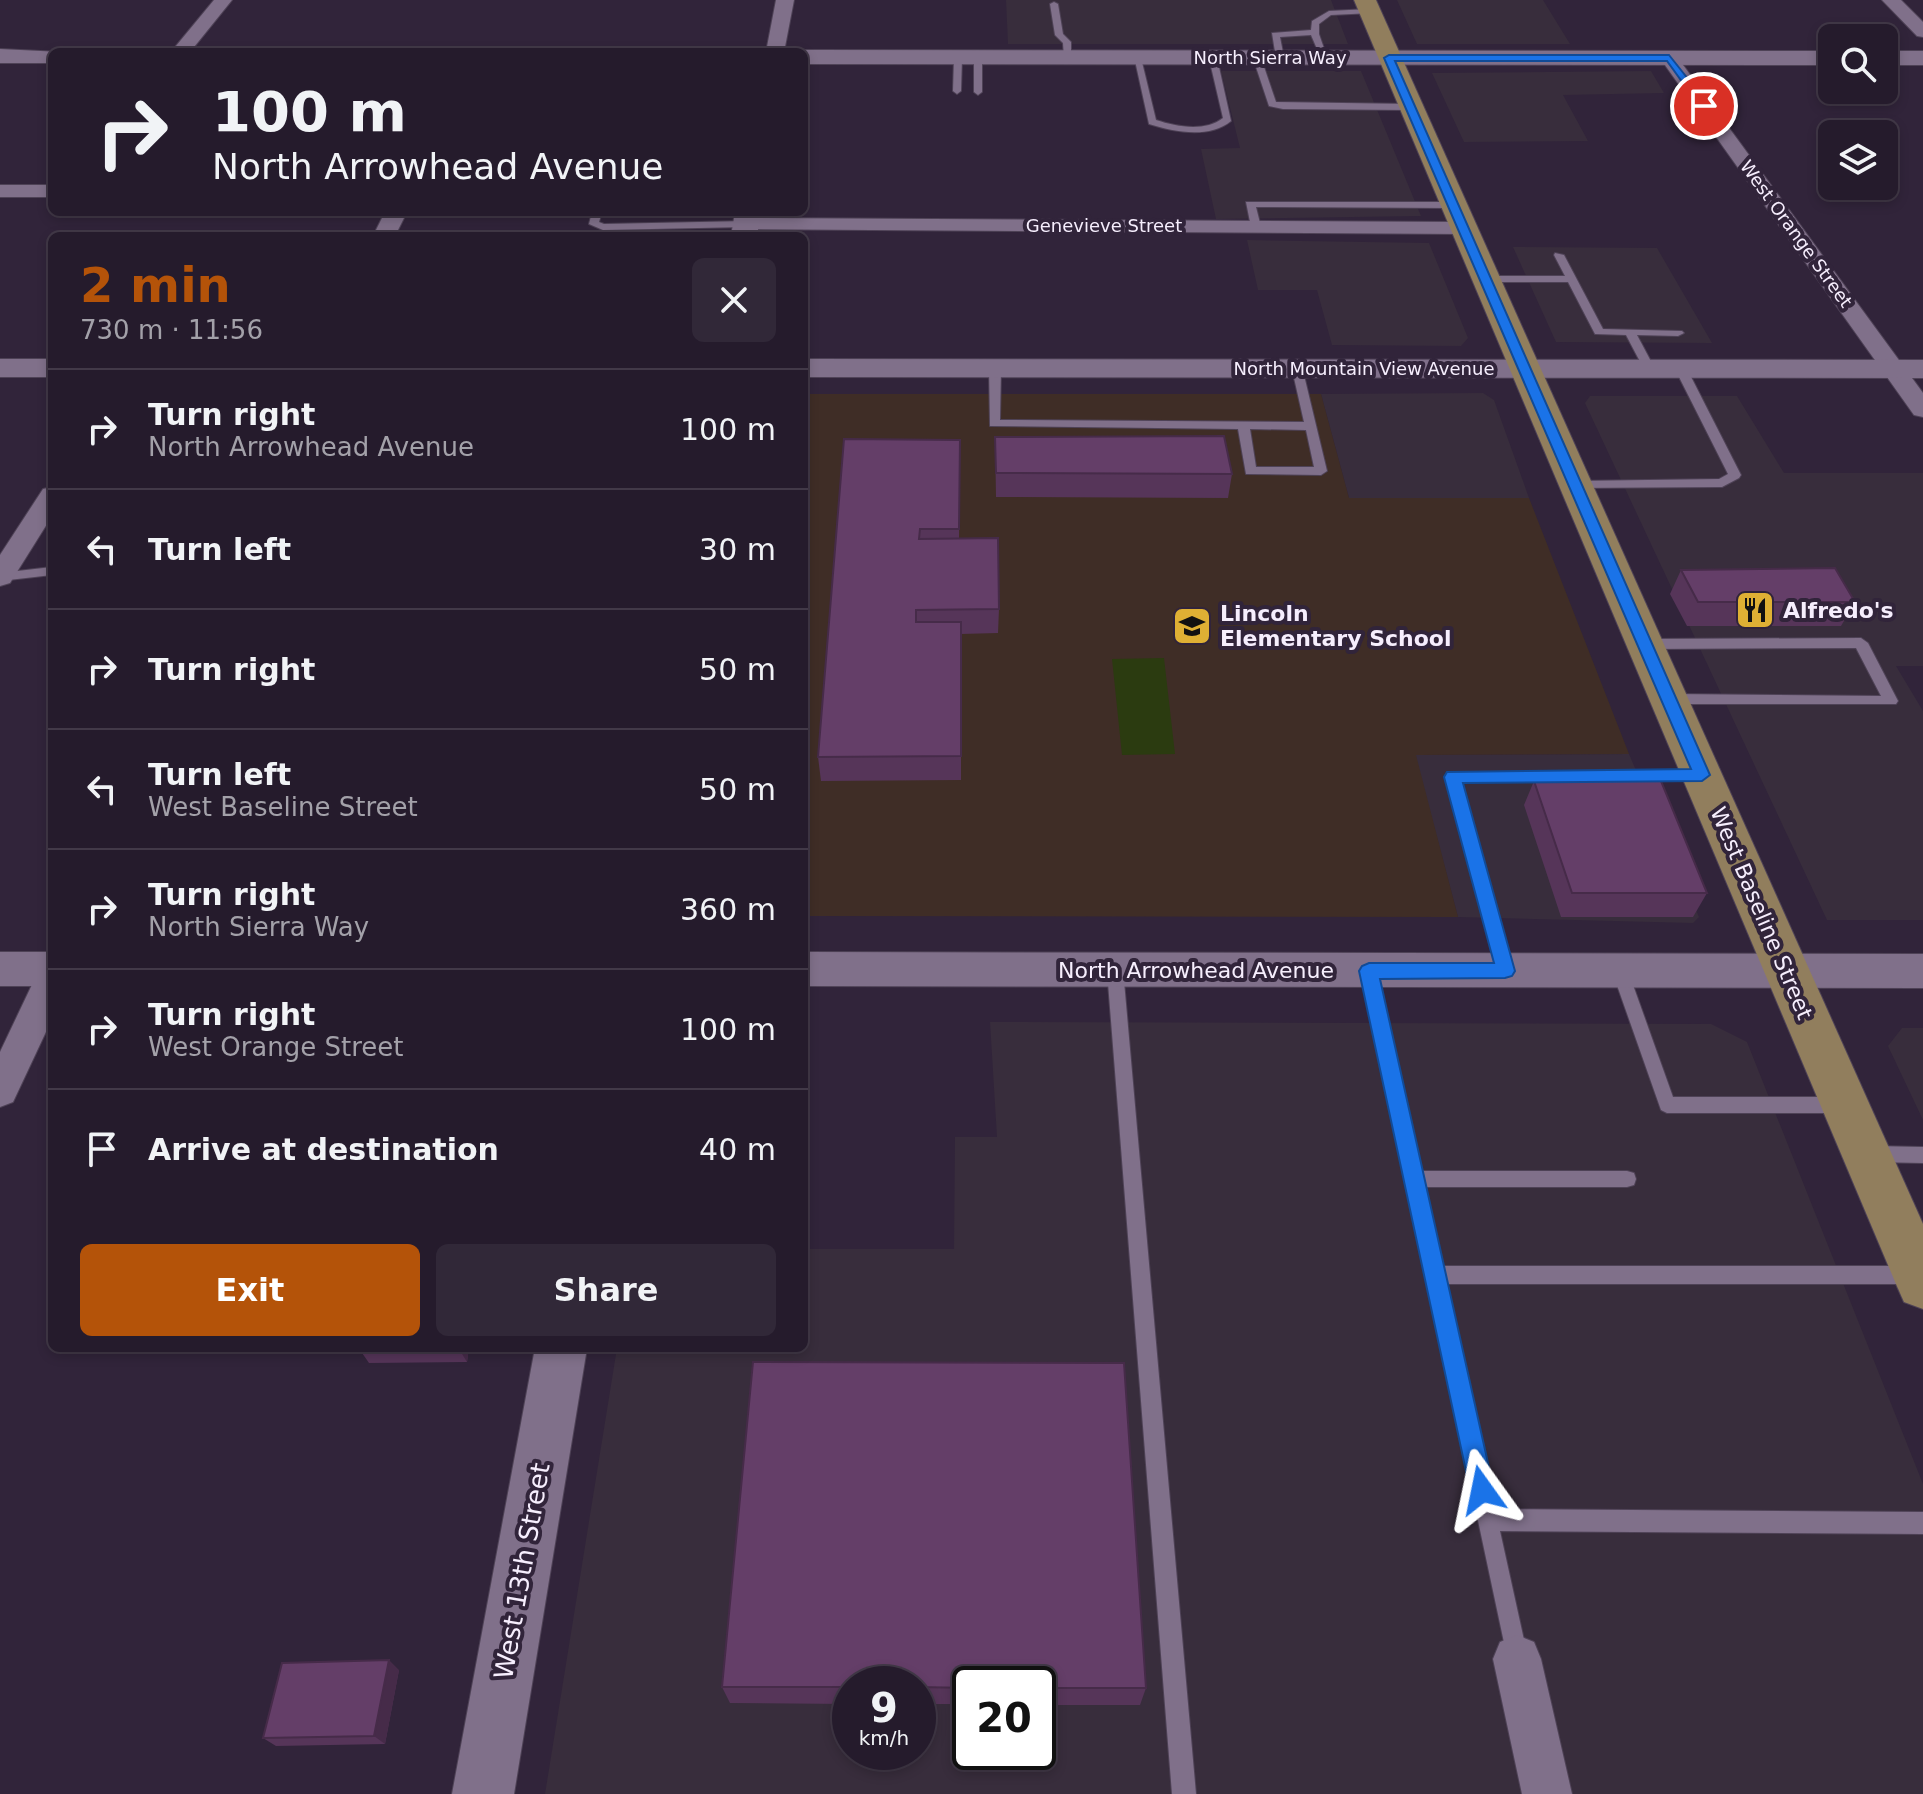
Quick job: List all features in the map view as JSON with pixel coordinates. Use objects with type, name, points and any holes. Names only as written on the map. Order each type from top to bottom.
[{"type":"main road","name":"West Baseline Street","points":[[1367,5],[1921,1280]]},
{"type":"street","points":[[183,48],[223,0]]},
{"type":"street","points":[[776,48],[785,0]]},
{"type":"street","points":[[1891,0],[1923,32]]},
{"type":"street","points":[[0,56],[48,56]]},
{"type":"street","name":"North Sierra Way","points":[[808,57],[1818,58]]},
{"type":"street","name":"West Orange Street","points":[[1669,58],[1908,369],[1923,410]]},
{"type":"street","points":[[1898,58],[1923,58]]},
{"type":"street","points":[[0,191],[48,191]]},
{"type":"street","name":"Genevieve Street","points":[[746,224],[1256,227],[1458,216]]},
{"type":"street","points":[[0,368],[48,368]]},
{"type":"street","name":"North Mountain View Avenue","points":[[808,368],[1908,369]]},
{"type":"street","points":[[0,577],[48,505]]},
{"type":"street","points":[[0,969],[48,969]]},
{"type":"street","name":"North Arrowhead Avenue","points":[[808,969],[1923,971]]},
{"type":"street","points":[[0,1091],[48,989]]},
{"type":"street","name":"West 13th Street","points":[[483,1794],[560,1352]]},
{"type":"street","points":[[1517,1659],[1547,1794]]},
{"type":"lane","points":[[1054,4],[1059,35],[1067,42],[1068,58]]},
{"type":"lane","points":[[1325,58],[1315,32],[1315,23],[1329,13],[1367,5]]},
{"type":"lane","points":[[1315,32],[1275,35],[1269,58],[1272,104],[1410,107]]},
{"type":"lane","points":[[957,91],[968,58]]},
{"type":"lane","points":[[968,58],[978,92]]},
{"type":"lane","points":[[1137,58],[1150,120],[1161,125],[1190,128],[1227,122],[1213,58]]},
{"type":"lane","points":[[596,216],[594,224],[603,227],[746,224]]},
{"type":"lane","points":[[1559,255],[1599,332],[1678,333]]},
{"type":"lane","points":[[1485,279],[1571,279]]},
{"type":"lane","points":[[1630,332],[1649,369]]},
{"type":"lane","points":[[995,369],[994,423],[1311,426]]},
{"type":"lane","points":[[1243,425],[1250,471],[1321,471],[1298,369]]},
{"type":"lane","points":[[1575,485],[1722,483],[1735,475],[1681,369]]},
{"type":"lane","points":[[0,577],[48,571]]},
{"type":"lane","points":[[1644,644],[1861,643],[1891,701],[1668,699]]},
{"type":"lane","points":[[1505,971],[1453,777],[1702,775]]},
{"type":"lane","points":[[1115,970],[1184,1794]]},
{"type":"lane","points":[[1369,971],[1517,1659]]},
{"type":"lane","points":[[1620,971],[1667,1105],[1845,1105]]},
{"type":"lane","points":[[1866,1153],[1923,1155]]},
{"type":"lane","points":[[1414,1179],[1627,1179]]},
{"type":"lane","points":[[1435,1275],[1921,1280]]},
{"type":"lane","points":[[1488,1520],[1923,1523]]},
{"type":"shaded area","points":[[1006,0],[1331,0],[1348,44],[1008,44]]},
{"type":"shaded area","points":[[1397,0],[1543,0],[1570,44],[1417,44]]},
{"type":"shaded area","points":[[1221,71],[1361,71],[1421,216],[1216,219],[1201,149],[1240,148]]},
{"type":"shaded area","points":[[1651,71],[1664,93],[1563,95],[1588,141],[1464,142],[1432,73]]},
{"type":"shaded area","points":[[1247,240],[1429,243],[1468,338],[1461,346],[1332,345],[1317,290],[1258,290]]},
{"type":"shaded area","points":[[1513,247],[1657,248],[1712,343],[1556,342]]},
{"type":"shaded area","points":[[1483,393],[1494,400],[1529,498],[1349,498],[1321,394]]},
{"type":"shaded area","name":"Lincoln Elementary School","points":[[808,394],[1321,394],[1349,498],[1529,498],[1629,754],[1416,755],[1458,917],[808,916]]},
{"type":"shaded area","points":[[1590,396],[1737,396],[1784,473],[1923,473],[1923,666],[1896,666],[1923,711],[1923,920],[1827,920],[1585,403]]},
{"type":"shaded area","points":[[1629,754],[1699,917],[1693,923],[1458,917],[1415,755]]},
{"type":"shaded area","points":[[990,1022],[1711,1024],[1747,1042],[1923,1484],[1923,1794],[545,1794],[616,1352],[808,1352],[808,1249],[954,1249],[955,1137],[997,1137]]},
{"type":"shaded area","points":[[1902,1028],[1923,1028],[1923,1120],[1888,1046]]},
{"type":"green space","points":[[1164,658],[1175,754],[1122,755],[1112,659]]},
{"type":"building","points":[[1224,436],[1232,474],[996,473],[995,437]]},
{"type":"building","points":[[844,439],[960,440],[959,529],[920,529],[919,539],[998,538],[999,609],[916,610],[916,622],[961,622],[961,756],[818,757]]},
{"type":"building","points":[[1835,568],[1855,602],[1698,602],[1681,570]]},
{"type":"building","points":[[1534,781],[1661,781],[1707,893],[1572,893]]},
{"type":"building","points":[[753,1362],[1124,1363],[1146,1688],[1056,1688],[1056,1666],[952,1666],[952,1688],[936,1687],[936,1666],[832,1666],[832,1687],[722,1687]]},
{"type":"building","points":[[389,1660],[374,1736],[263,1738],[282,1663]]},
{"type":"place","name":"Alfredo's","points":[[1755,610]]},
{"type":"place","name":"Lincoln Elementary School","points":[[1192,626]]},
{"type":"route","points":[[1482,1490],[1369,971],[1505,971],[1453,777],[1702,775],[1389,58],[1669,58],[1704,106]]}]
